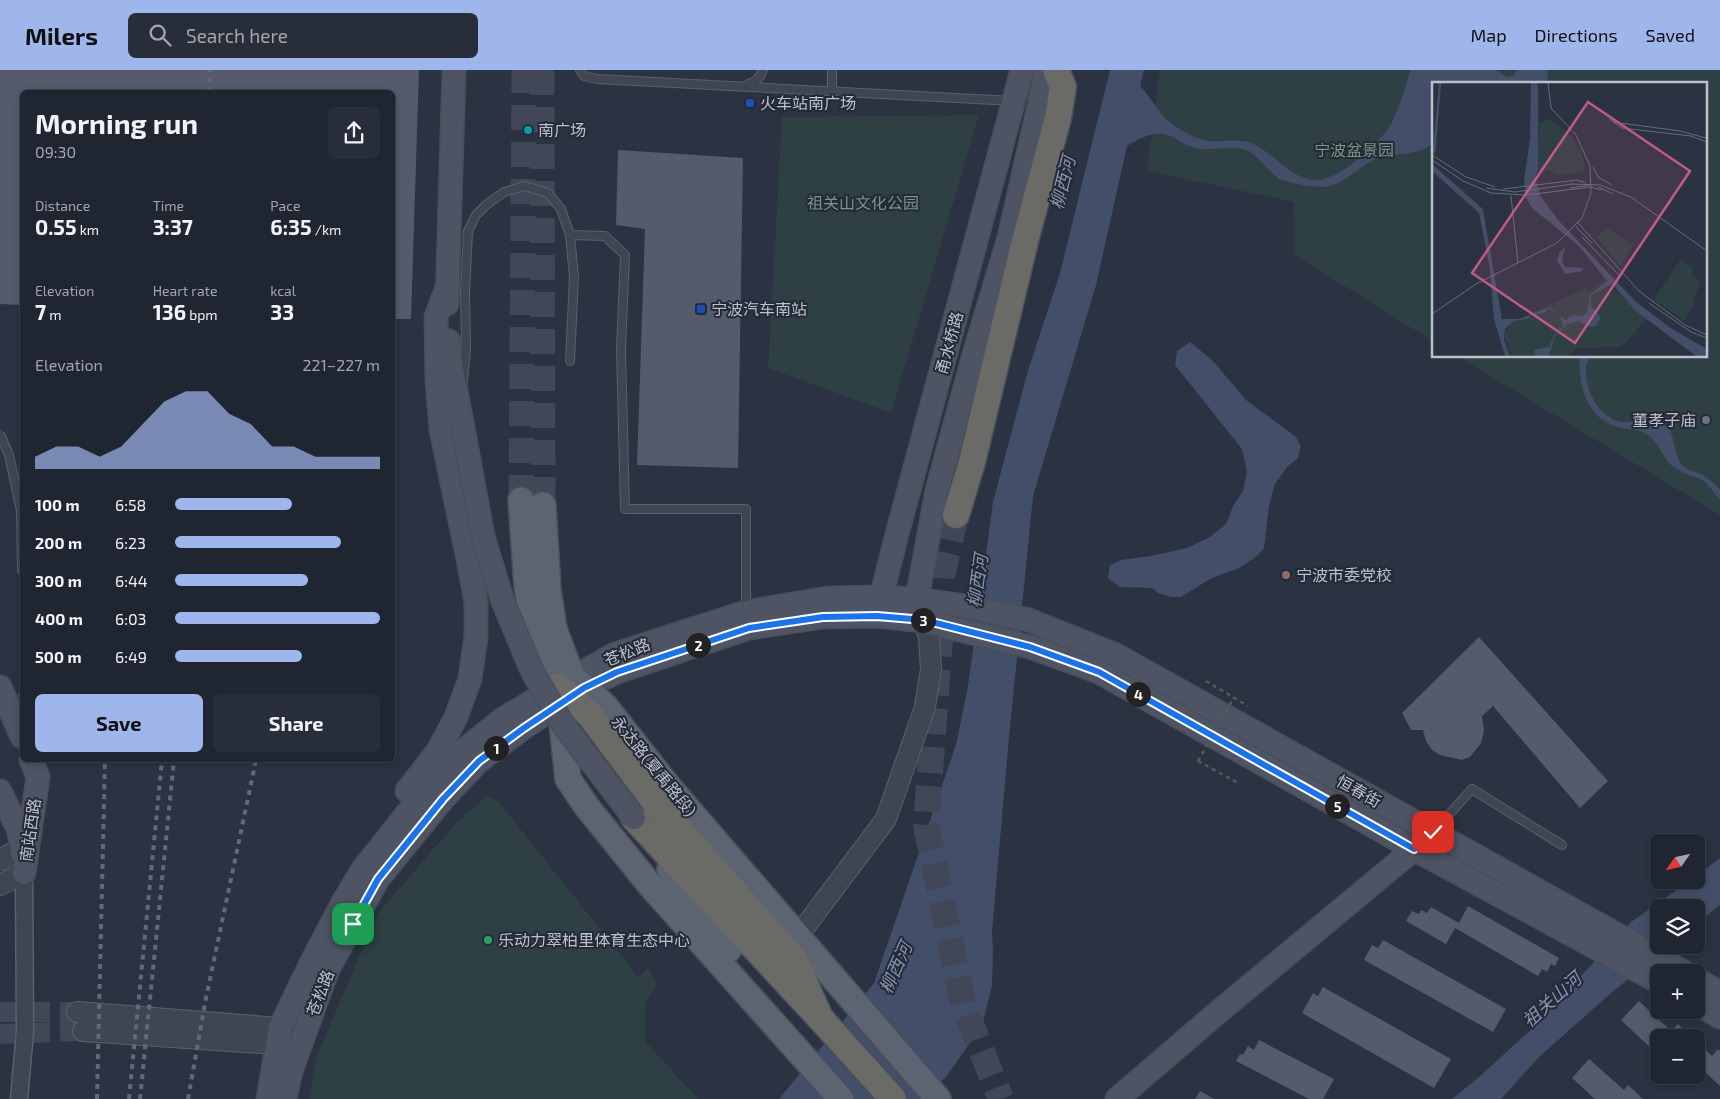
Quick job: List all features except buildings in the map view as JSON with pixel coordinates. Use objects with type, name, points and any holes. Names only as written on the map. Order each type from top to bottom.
[{"type":"highway","points":[[956,515],[972,462],[1025,241],[1058,118],[1063,87],[1056,70]]},
{"type":"highway","points":[[571,687],[654,801],[794,959],[805,1032]]},
{"type":"highway","points":[[634,818],[805,1032],[893,1099]]},
{"type":"main road","name":"甬水桥路","points":[[879,607],[1022,70]]},
{"type":"main road","name":"甬水桥路","points":[[917,599],[937,490],[972,360],[1009,238],[1047,70]]},
{"type":"main road","points":[[456,74],[446,290],[450,359],[483,536],[502,599],[532,671],[564,726],[634,818]]},
{"type":"main road","points":[[281,1029],[295,962],[324,908],[381,825],[438,751],[456,717],[470,679],[476,637],[476,602],[441,430],[436,380],[436,317],[446,290]]},
{"type":"main road","points":[[532,502],[527,587],[536,638],[571,687],[568,778],[587,807],[650,885],[805,1032],[858,1099]]},
{"type":"main road","name":"苍松路","points":[[285,1099],[291,1071],[328,969],[378,879],[443,799],[479,761],[524,728],[571,687],[613,655],[746,612],[828,598],[879,607],[962,629]]},
{"type":"main road","name":"苍松路","points":[[268,1099],[281,1029],[342,904],[363,869],[429,786],[463,751],[504,718],[571,687],[749,628],[823,617],[917,599],[965,606]]},
{"type":"main road","name":"恒春街","points":[[965,606],[1029,620],[1114,654],[1670,964]]},
{"type":"main road","name":"恒春街","points":[[962,629],[1030,647],[1099,672],[1414,849],[1650,977]]},
{"type":"main road","points":[[0,687],[19,728]]},
{"type":"main road","name":"永达路(夏禹路段)","points":[[571,687],[605,706],[668,786],[936,1096]]},
{"type":"main road","name":"南站西路","points":[[24,873],[38,777],[32,762]]},
{"type":"main road","name":"南站西路","points":[[0,791],[19,831],[24,873]]},
{"type":"main road","points":[[1117,1099],[1433,832]]},
{"type":"main road","points":[[1705,984],[1720,993]]},
{"type":"main road","points":[[1705,1008],[1720,1017]]},
{"type":"main road","points":[[805,1032],[841,1099]]},
{"type":"street","points":[[798,936],[886,819],[925,707],[931,669],[929,638],[917,599]]},
{"type":"street","points":[[0,860],[21,848]]},
{"type":"street","points":[[0,885],[24,873],[25,1031],[19,1099]]},
{"type":"street","points":[[76,1012],[281,1029]]},
{"type":"street","points":[[83,1031],[281,1029]]},
{"type":"street","points":[[291,1071],[297,1099]]},
{"type":"lane","points":[[580,70],[584,76],[597,79],[1013,100],[1038,104]]},
{"type":"lane","points":[[741,85],[753,82],[761,75],[763,70]]},
{"type":"lane","points":[[832,70],[832,91]]},
{"type":"lane","points":[[461,417],[466,348],[465,292],[468,231],[476,215],[504,192],[525,186],[548,194],[562,209],[570,235],[574,277],[570,360]]},
{"type":"lane","points":[[570,235],[606,236],[625,255],[621,349],[625,509],[746,509],[746,612]]},
{"type":"lane","points":[[0,434],[9,455],[20,507]]},
{"type":"lane","points":[[1433,832],[1472,789],[1562,844]]},
{"type":"path","points":[[1206,681],[1234,697],[1198,761],[1240,784]]},
{"type":"green space","name":"宁波盆景园","points":[[1160,70],[1720,70],[1720,515],[1460,358],[1708,358],[1708,82],[1432,82],[1432,341],[1295,255],[1294,202],[1147,171]]},
{"type":"green space","name":"祖关山文化公园","points":[[979,115],[891,413],[768,368],[782,117]]},
{"type":"green space","name":"乐动力翠柏里体育生态中心","points":[[487,796],[499,802],[638,977],[648,968],[657,984],[645,1003],[645,1041],[698,1099],[309,1099],[317,1055],[378,913],[457,822]]},
{"type":"water","name":"柳西河","points":[[1110,70],[1144,70],[1140,86],[1166,119],[1186,133],[1210,141],[1251,143],[1265,151],[1295,174],[1318,180],[1329,178],[1348,167],[1368,151],[1384,134],[1399,107],[1410,70],[1496,70],[1507,77],[1513,76],[1517,70],[1548,70],[1547,82],[1432,82],[1432,144],[1414,152],[1376,159],[1344,180],[1331,186],[1313,186],[1282,180],[1249,151],[1237,148],[1203,149],[1185,144],[1167,134],[1149,135],[1127,146],[1096,285],[1033,496],[992,932],[992,986],[982,1026],[946,1077],[922,1099],[779,1099],[874,983],[956,745],[968,686],[993,502],[1027,374],[1060,273]]},
{"type":"water","points":[[1190,342],[1212,360],[1246,400],[1296,437],[1301,446],[1298,458],[1287,467],[1275,484],[1269,506],[1264,548],[1257,556],[1241,567],[1210,579],[1181,597],[1171,597],[1158,593],[1152,588],[1120,587],[1108,578],[1110,565],[1121,560],[1187,548],[1210,537],[1226,524],[1233,506],[1243,491],[1247,471],[1242,449],[1175,365],[1177,351]]},
{"type":"water","points":[[1580,358],[1589,358],[1586,367],[1586,376],[1590,393],[1600,409],[1614,420],[1623,422],[1656,420],[1661,422],[1670,431],[1676,454],[1682,465],[1689,470],[1703,475],[1714,484],[1720,490],[1720,500],[1705,482],[1671,465],[1655,441],[1648,435],[1637,430],[1607,423],[1598,416],[1586,399]]},
{"type":"water","points":[[1720,858],[1720,905],[1705,917],[1705,899],[1664,899],[1678,889],[1705,889],[1705,869]]},
{"type":"water","points":[[1650,909],[1650,954],[1659,954],[1610,994],[1539,1057],[1501,1099],[1452,1099],[1534,1027],[1631,922]]},
{"type":"tunnel","points":[[521,500],[524,70]]},
{"type":"tunnel","points":[[542,70],[543,505]]},
{"type":"tunnel","points":[[956,515],[942,576],[940,639],[926,825],[963,1004],[1001,1099]]},
{"type":"tunnel","points":[[0,1012],[77,1012]]},
{"type":"tunnel","points":[[0,1034],[83,1031]]},
{"type":"railway","points":[[209,90],[210,70]]},
{"type":"railway","points":[[97,1099],[105,762]]},
{"type":"railway","points":[[129,1099],[162,762]]},
{"type":"railway","points":[[140,1099],[174,762]]},
{"type":"railway","points":[[188,1099],[206,998],[256,762]]},
{"type":"place","name":"火车站南广场","points":[[750,103]]},
{"type":"place","name":"南广场","points":[[528,130]]},
{"type":"place","name":"宁波汽车南站","points":[[701,309]]},
{"type":"place","name":"董孝子庙","points":[[1706,420]]},
{"type":"place","name":"宁波市委党校","points":[[1286,575]]},
{"type":"place","name":"乐动力翠柏里体育生态中心","points":[[488,940]]},
{"type":"route","points":[[353,924],[378,879],[443,799],[479,761],[584,688],[617,672],[749,628],[823,617],[877,616],[924,620],[1030,647],[1099,672],[1414,849],[1433,832]]},
{"type":"water label","name":"祖关山河","points":[[1552,1000]]}]
